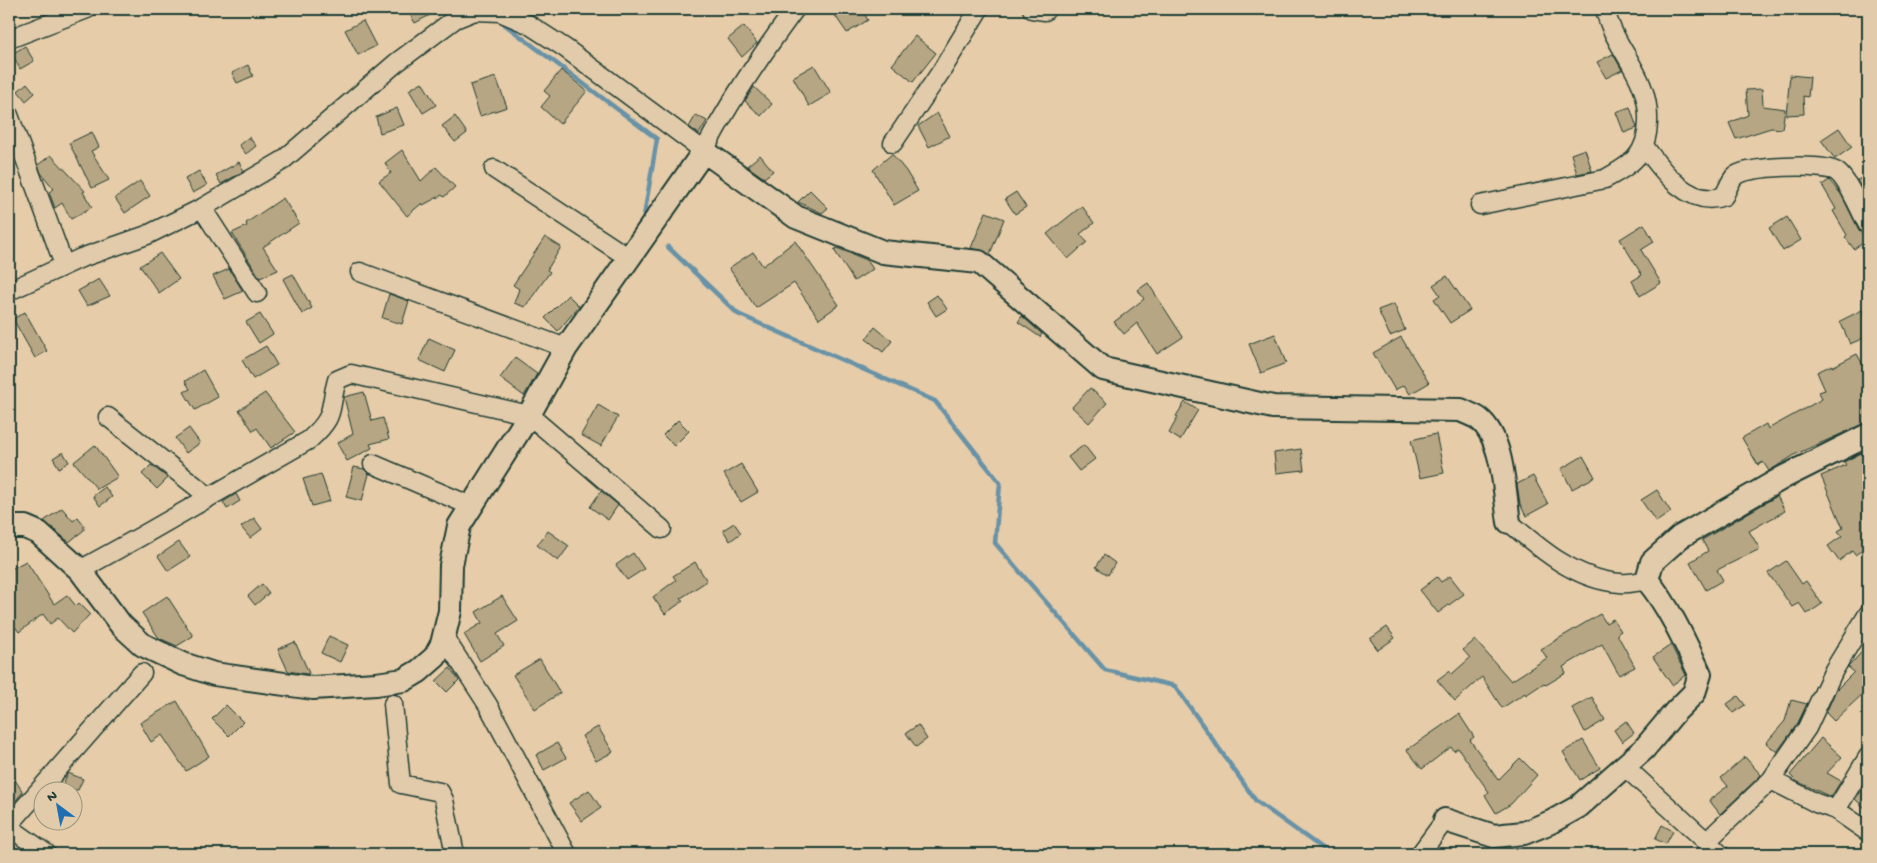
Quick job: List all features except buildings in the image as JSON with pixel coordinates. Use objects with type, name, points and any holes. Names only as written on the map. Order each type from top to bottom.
[{"type":"street","points":[[9,39],[87,9]]},
{"type":"street","points":[[9,527],[25,527],[40,534],[80,570],[121,626],[142,645],[183,664],[214,674],[313,688],[376,684],[404,680],[419,671],[435,657],[444,636],[450,611],[451,565],[459,526],[528,415],[566,348],[704,151],[722,115],[749,72],[795,9]]},
{"type":"street","points":[[893,143],[942,70],[979,9]]},
{"type":"street","points":[[1480,205],[1605,179],[1623,169],[1638,157],[1648,138],[1649,107],[1643,86],[1605,9]]},
{"type":"street","points":[[9,291],[64,265],[147,235],[202,208],[282,161],[454,14],[476,10],[500,12],[528,24],[565,48],[796,217],[883,252],[979,262],[1103,369],[1273,407],[1461,410],[1479,418],[1493,436],[1500,464],[1508,522],[1542,550],[1570,568],[1603,581],[1622,584],[1647,580]]},
{"type":"street","points":[[9,115],[12,135],[64,265]]},
{"type":"street","points":[[1644,147],[1672,182],[1688,192],[1713,201],[1724,196],[1735,175],[1743,171],[1799,166],[1823,166],[1836,170],[1847,185],[1868,225]]},
{"type":"street","points":[[494,169],[629,258]]},
{"type":"street","points":[[202,208],[258,292]]},
{"type":"street","points":[[360,272],[566,348]]},
{"type":"street","points":[[80,570],[309,440],[324,426],[331,413],[337,380],[351,374],[528,415],[662,529]]},
{"type":"street","points":[[108,417],[208,496]]},
{"type":"street","points":[[1647,580],[1652,562],[1680,537],[1784,477],[1868,436]]},
{"type":"street","points":[[373,464],[471,506]]},
{"type":"street","points":[[1420,854],[1445,820],[1494,836],[1524,833],[1551,822],[1578,807],[1644,749],[1675,712],[1694,693],[1700,674],[1663,603],[1647,580]]},
{"type":"street","points":[[1706,842],[1771,780],[1806,728],[1834,670],[1868,614]]},
{"type":"street","points":[[444,636],[488,704],[567,854]]},
{"type":"street","points":[[47,854],[9,826],[142,673]]},
{"type":"street","points":[[393,704],[401,784],[440,792],[444,800],[455,854]]},
{"type":"street","points":[[1836,810],[1868,757]]},
{"type":"street","points":[[1623,766],[1720,854]]},
{"type":"street","points":[[1771,780],[1816,803],[1836,810],[1868,832]]},
{"type":"waterway","points":[[504,24],[657,139],[643,222]]},
{"type":"waterway","points":[[668,247],[738,314],[935,401],[1000,483],[995,543],[1105,670],[1175,686],[1256,801],[1330,854]]}]
